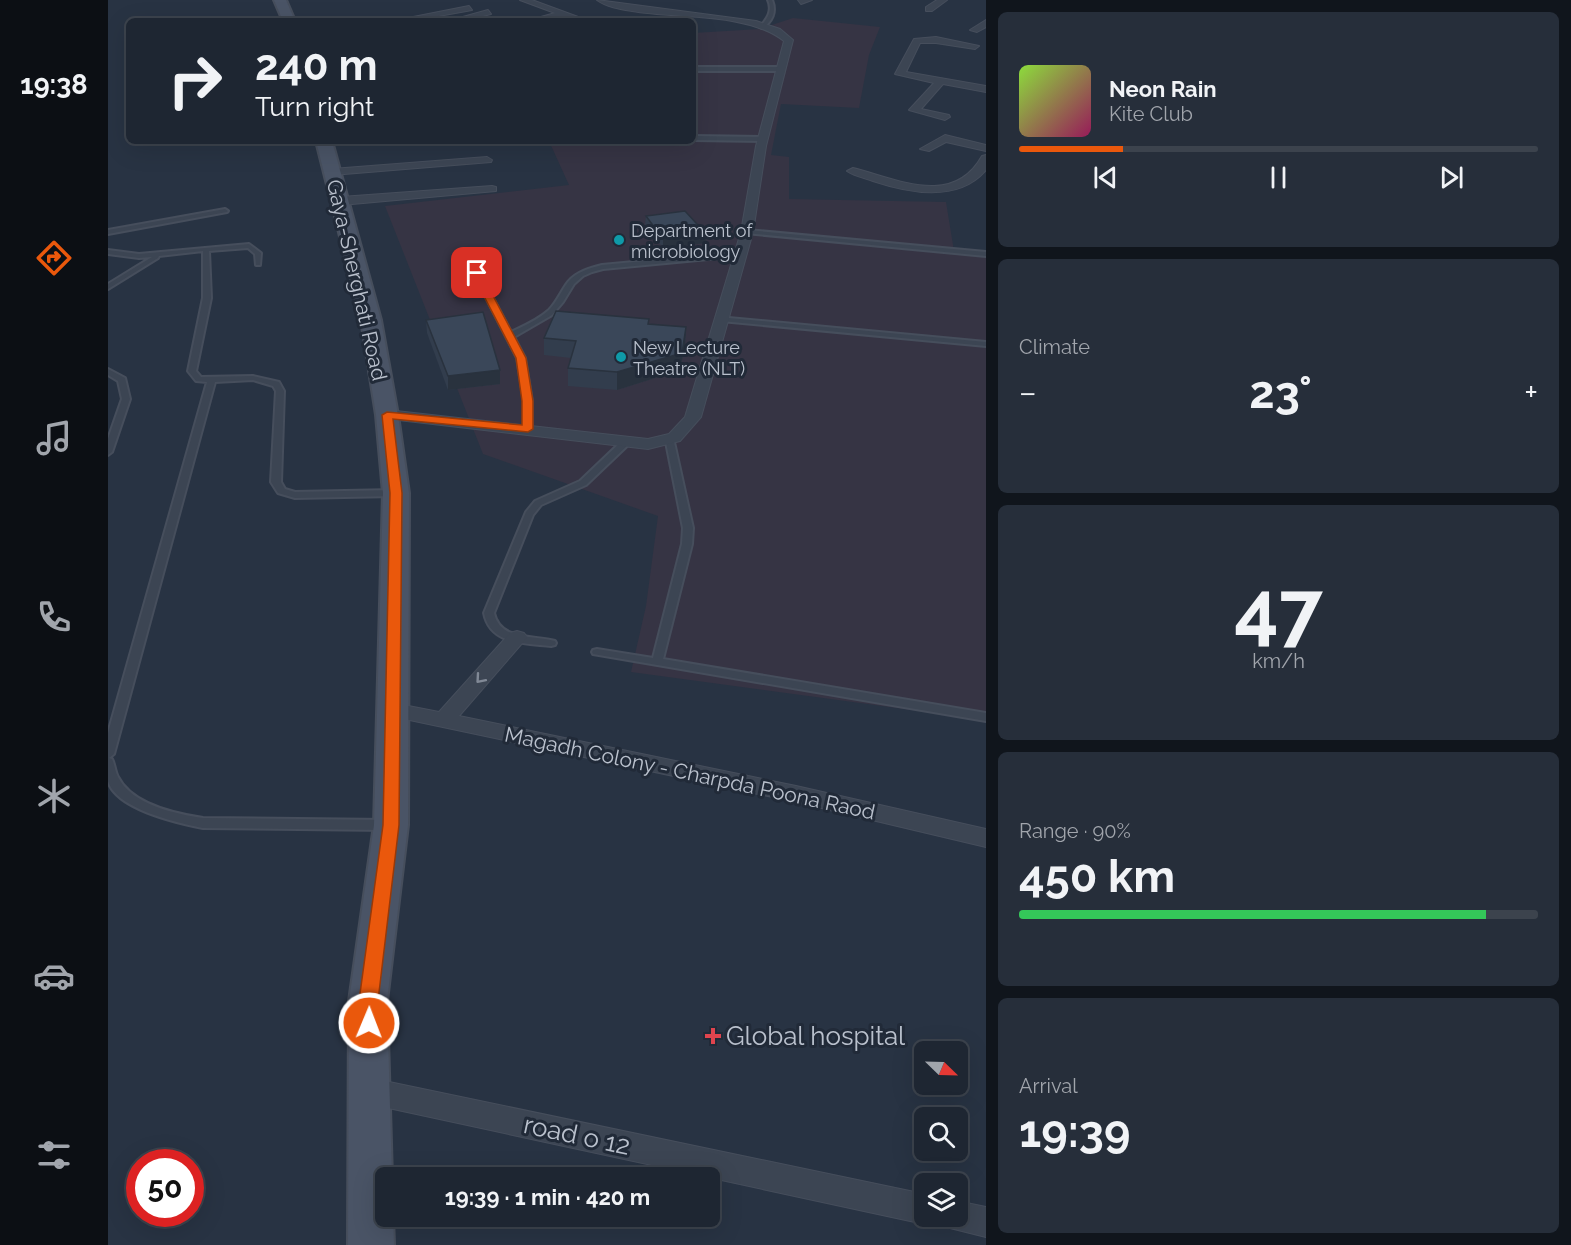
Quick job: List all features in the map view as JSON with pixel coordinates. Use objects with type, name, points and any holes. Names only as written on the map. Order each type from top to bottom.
[{"type":"main road","points":[[280,0],[288,18]]},
{"type":"main road","name":"Gaya-Sherghati Road","points":[[325,144],[370,320],[387,415],[396,493],[391,825],[368,1001],[371,1245]]},
{"type":"street","points":[[524,0],[576,18]]},
{"type":"street","points":[[387,415],[528,429],[626,442],[670,442],[685,430],[693,417],[747,232],[763,139],[787,37],[762,27],[707,16],[628,7],[601,0]]},
{"type":"street","points":[[929,9],[942,0]]},
{"type":"street","points":[[414,18],[470,8]]},
{"type":"street","points":[[465,18],[488,12]]},
{"type":"street","points":[[545,18],[563,14]]},
{"type":"street","points":[[974,30],[986,23]]},
{"type":"street","points":[[975,46],[936,40],[916,41],[900,74],[986,88]]},
{"type":"street","points":[[941,81],[914,110],[945,117]]},
{"type":"street","points":[[925,149],[945,138],[986,148]]},
{"type":"street","points":[[854,171],[911,188],[929,189],[968,180],[983,168],[986,158]]},
{"type":"street","points":[[332,172],[487,160]]},
{"type":"street","points":[[340,201],[492,189]]},
{"type":"street","points":[[444,720],[517,637]]},
{"type":"street","name":"Magadh Colony - Charpda Poona Raod","points":[[393,710],[796,794],[986,838]]},
{"type":"street","name":"road o 12","points":[[370,1091],[914,1207]]},
{"type":"street","points":[[968,1218],[986,1222]]},
{"type":"lane","points":[[762,27],[772,14],[770,0]]},
{"type":"lane","points":[[696,69],[780,69]]},
{"type":"lane","points":[[696,138],[763,139]]},
{"type":"lane","points":[[108,232],[225,211]]},
{"type":"lane","points":[[747,232],[986,254]]},
{"type":"lane","points":[[108,252],[158,255],[249,246],[258,253],[258,264]]},
{"type":"lane","points":[[206,249],[207,298],[192,370],[199,379],[253,378],[276,384],[279,392],[276,482],[281,491],[294,495],[396,493]]},
{"type":"lane","points":[[465,251],[521,358],[528,401],[528,429]]},
{"type":"lane","points":[[510,336],[553,310],[572,279],[586,271],[602,267],[740,254]]},
{"type":"lane","points":[[108,287],[158,255]]},
{"type":"lane","points":[[722,319],[986,344]]},
{"type":"lane","points":[[108,371],[122,380],[126,399],[108,452]]},
{"type":"lane","points":[[108,754],[212,380]]},
{"type":"lane","points":[[552,643],[517,637],[494,630],[489,623],[489,613],[529,514],[538,503],[583,483],[626,442]]},
{"type":"lane","points":[[657,663],[687,544],[688,528],[670,442]]},
{"type":"lane","points":[[597,652],[986,717]]},
{"type":"lane","points":[[108,762],[108,772],[119,790],[152,810],[177,819],[203,823],[391,825]]},
{"type":"shaded area","points":[[793,18],[880,27],[869,55],[859,108],[781,104],[771,155],[789,157],[789,199],[946,202],[954,251],[986,254],[986,720],[631,672],[646,606],[658,516],[483,454],[385,206],[569,185],[550,144],[696,144],[696,33],[760,29]]},
{"type":"building","points":[[685,211],[707,235],[663,239],[646,216]]},
{"type":"building","points":[[556,311],[649,319],[648,324],[686,327],[682,353],[617,372],[568,368],[576,341],[544,338]]},
{"type":"building","points":[[483,312],[500,370],[448,376],[426,320]]},
{"type":"place","name":"Department of microbiology","points":[[619,240]]},
{"type":"place","name":"New Lecture Theatre (NLT)","points":[[621,357]]},
{"type":"place","name":"Global hospital","points":[[713,1036]]},
{"type":"route","points":[[369,1023],[368,1001],[391,825],[396,493],[387,415],[528,429],[528,401],[521,358],[477,273]]}]
